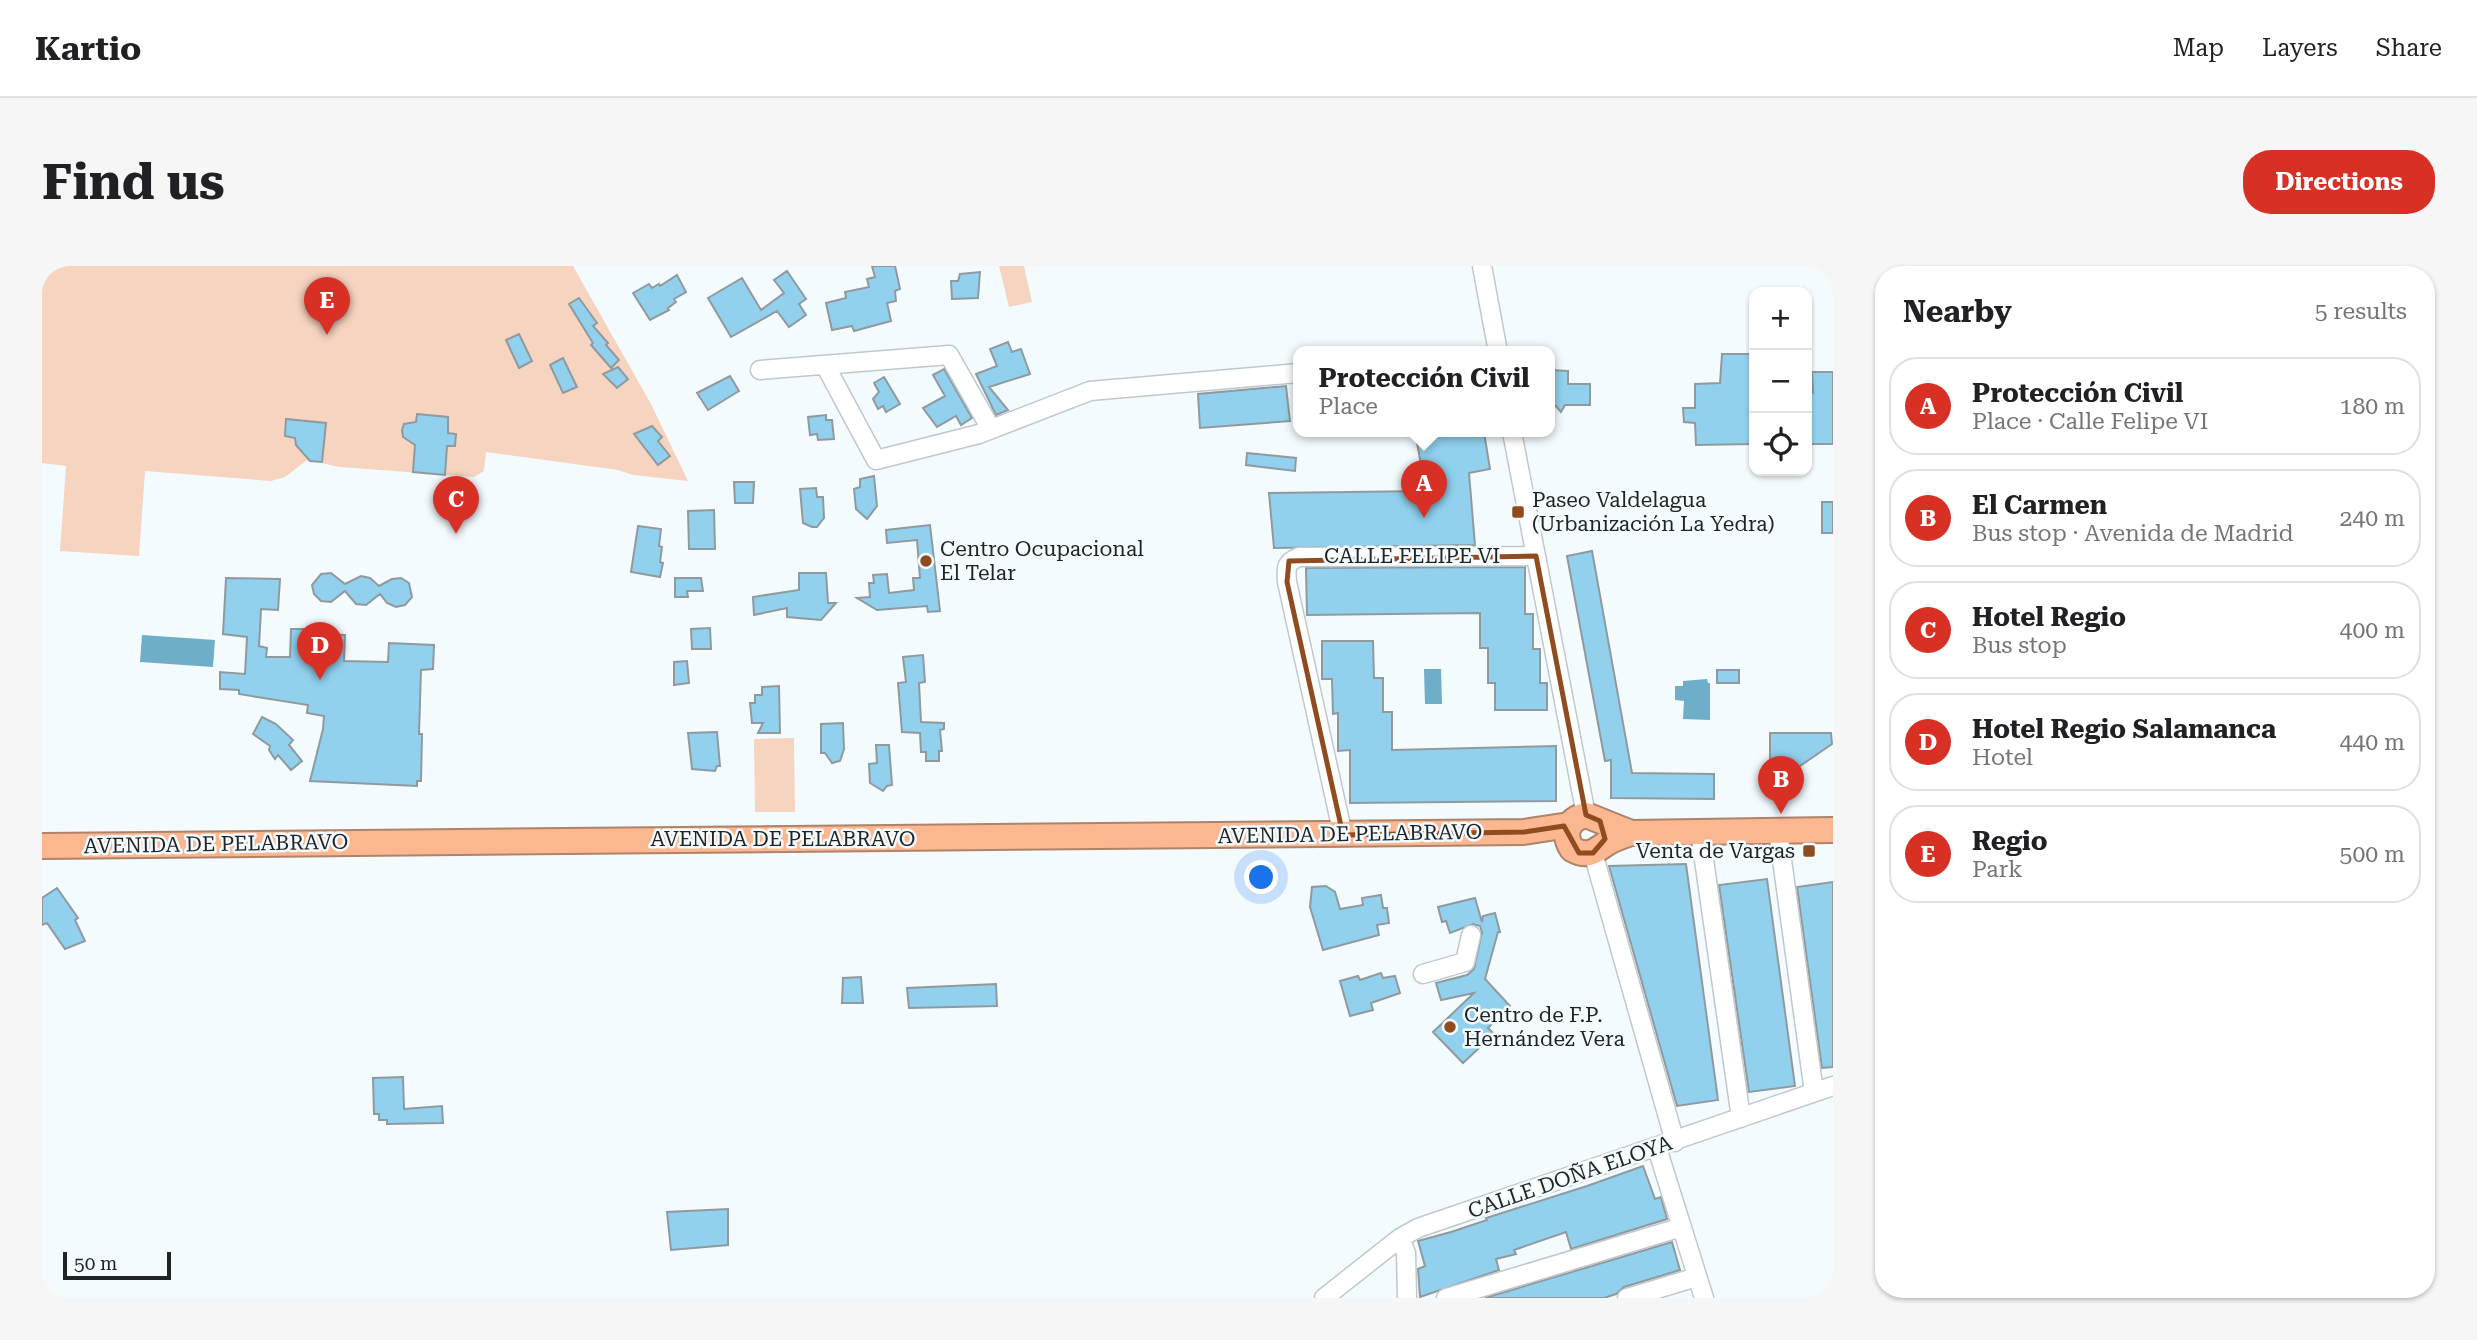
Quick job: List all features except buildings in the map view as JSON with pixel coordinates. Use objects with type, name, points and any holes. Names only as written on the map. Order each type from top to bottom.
[{"type":"highway","points":[[1587,834],[1833,830]]},
{"type":"highway","name":"AVENIDA DE PELABRAVO","points":[[42,846],[1524,832],[1587,834]]},
{"type":"street","points":[[1482,266],[1497,346]]},
{"type":"street","points":[[760,370],[948,355],[991,429]]},
{"type":"street","points":[[825,365],[876,460],[933,447],[991,429],[1090,391],[1293,373]]},
{"type":"street","points":[[1513,437],[1587,834],[1675,1142]]},
{"type":"street","name":"CALLE FELIPE VI","points":[[1343,835],[1287,582],[1286,567],[1289,561],[1299,557],[1536,556]]},
{"type":"street","points":[[1778,831],[1814,1092]]},
{"type":"street","points":[[1700,832],[1741,1118]]},
{"type":"street","points":[[1423,974],[1465,962],[1471,935]]},
{"type":"street","name":"CALLE DOÑA ELOYA","points":[[1324,1298],[1400,1238],[1418,1228],[1833,1086]]},
{"type":"street","points":[[1657,1147],[1704,1298]]},
{"type":"street","points":[[1446,1298],[1682,1227]]},
{"type":"street","points":[[1400,1238],[1406,1253],[1407,1298]]},
{"type":"street","points":[[1627,1298],[1697,1277]]},
{"type":"highlighted area","points":[[1536,556],[1586,815],[1600,821],[1605,839],[1593,853],[1579,853],[1564,826],[1524,832],[1343,835],[1287,582],[1289,561]]},
{"type":"shaded area","points":[[42,266],[573,266],[651,404],[688,481],[486,452],[484,471],[474,477],[340,467],[307,460],[285,477],[271,481],[145,471],[139,556],[60,551],[66,466],[42,463]]},
{"type":"shaded area","points":[[999,266],[1024,266],[1032,302],[1009,307]]},
{"type":"shaded area","points":[[794,738],[795,812],[755,812],[754,739]]},
{"type":"water","points":[[142,635],[215,640],[213,667],[140,662]]},
{"type":"water","points":[[1424,669],[1441,669],[1442,704],[1425,704]]},
{"type":"water","points":[[1707,679],[1710,683],[1710,720],[1683,719],[1684,701],[1675,700],[1675,686],[1683,686],[1683,681]]},
{"type":"place","name":"Regio","points":[[327,335]]},
{"type":"place","name":"Paseo Valdelagua (Urbanización La Yedra)","points":[[1518,512]]},
{"type":"place","name":"Protección Civil","points":[[1424,518]]},
{"type":"place","name":"Hotel Regio","points":[[456,534]]},
{"type":"place","name":"Centro Ocupacional El Telar","points":[[926,561]]},
{"type":"place","name":"Hotel Regio Salamanca","points":[[320,680]]},
{"type":"place","name":"El Carmen","points":[[1781,814]]},
{"type":"place","name":"Venta de Vargas","points":[[1809,851]]},
{"type":"place","name":"Centro de F.P. Hernández Vera","points":[[1450,1027]]}]
